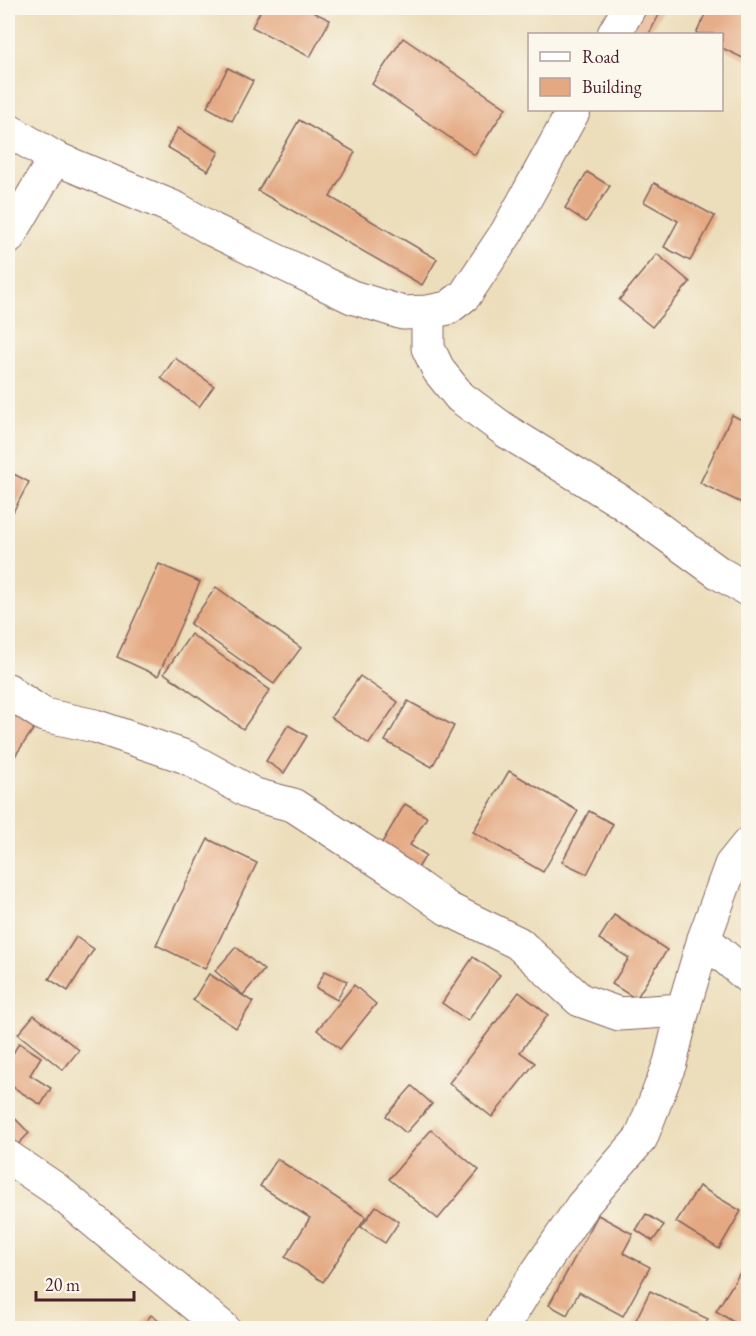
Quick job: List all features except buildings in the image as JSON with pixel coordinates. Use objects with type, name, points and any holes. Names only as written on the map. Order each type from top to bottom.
[{"type":"street","points":[[615,33],[629,8]]},
{"type":"street","points":[[8,130],[55,158],[177,209],[213,230],[352,297],[404,313],[448,308],[465,295],[507,232],[573,111]]},
{"type":"street","points":[[8,238],[55,158]]},
{"type":"street","points":[[428,312],[428,348],[439,371],[460,398],[506,431],[620,501],[719,573],[748,590]]},
{"type":"street","points":[[8,690],[44,715],[95,726],[186,757],[255,795],[293,805],[448,909],[518,944],[580,1000],[619,1014],[683,1010]]},
{"type":"street","points":[[502,1329],[582,1206],[641,1137],[670,1063],[704,939],[731,865],[748,844]]},
{"type":"street","points":[[704,939],[748,977]]},
{"type":"street","points":[[8,1157],[54,1188],[223,1329]]}]
